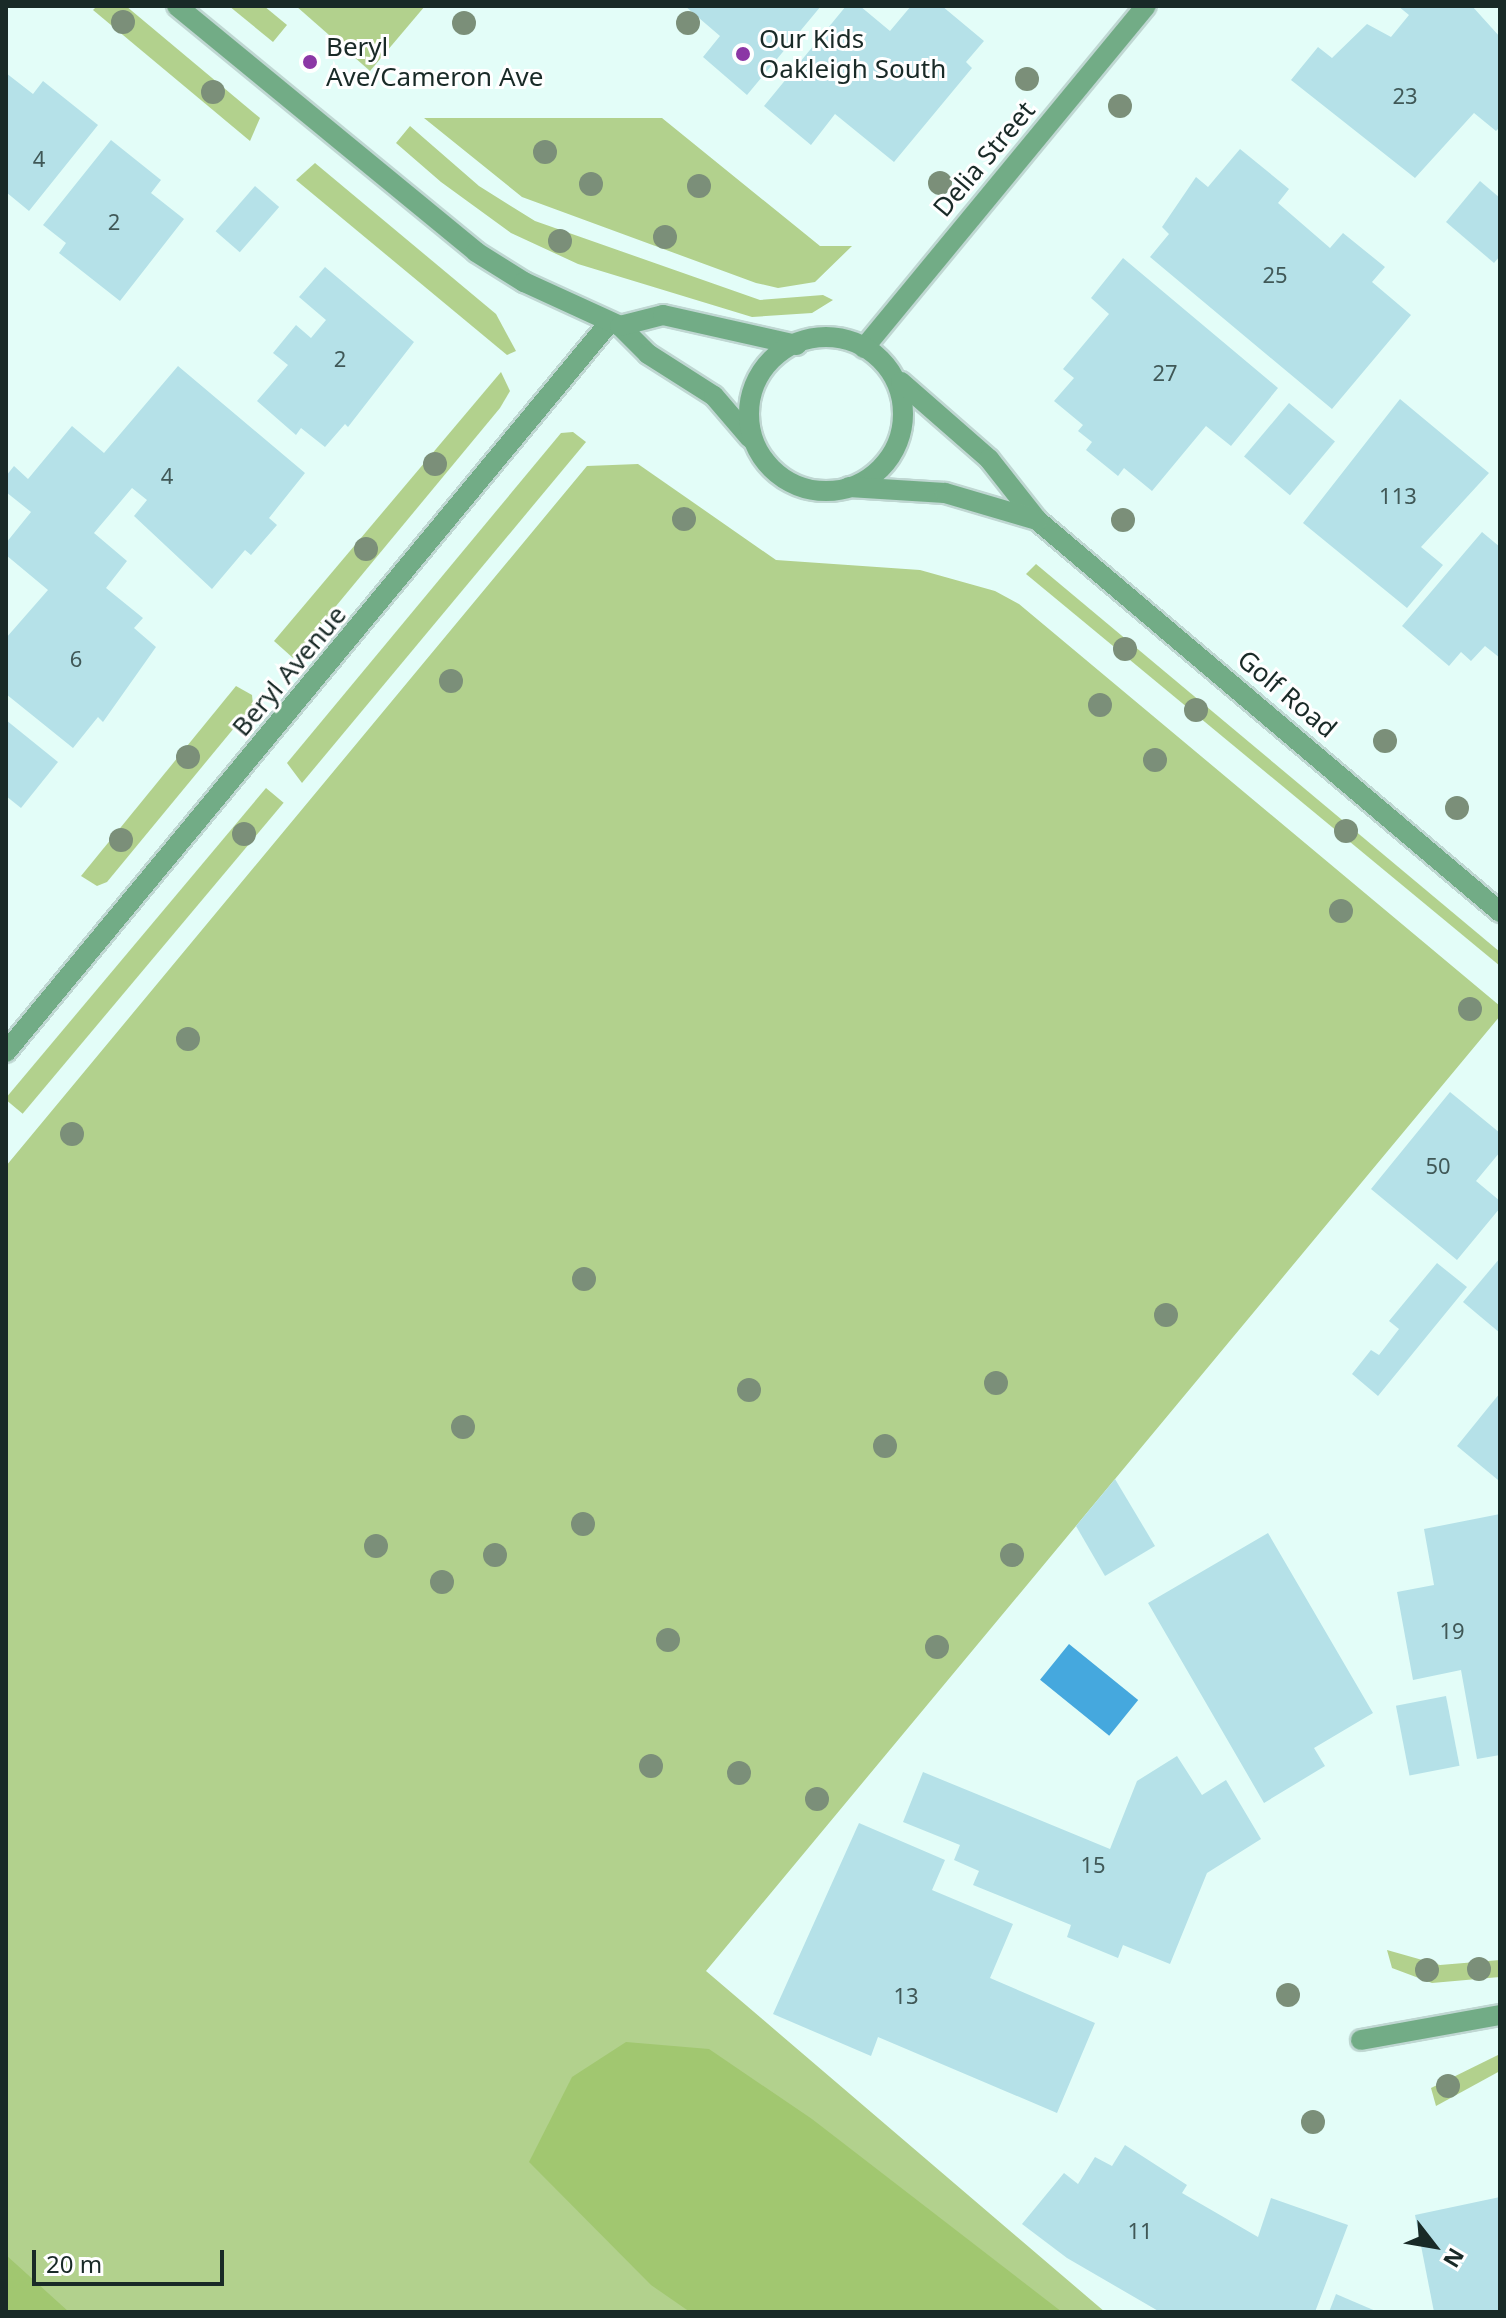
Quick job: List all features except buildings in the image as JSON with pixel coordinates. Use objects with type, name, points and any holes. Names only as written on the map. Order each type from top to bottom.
[{"type":"street","points":[[177,6],[476,252],[524,282],[615,324],[648,354],[714,396],[750,438],[762,460],[790,482],[825,491],[849,487],[872,476],[898,446],[907,408],[901,382],[864,348],[840,340],[797,345],[777,353],[749,390],[750,438]]},
{"type":"street","name":"Delia Street","points":[[864,348],[1146,6]]},
{"type":"street","points":[[615,324],[663,315],[797,345]]},
{"type":"street","name":"Beryl Avenue","points":[[6,1052],[615,324]]},
{"type":"street","name":"Golf Road","points":[[901,382],[989,459],[1037,520],[1500,912]]},
{"type":"street","name":"Golf Road","points":[[849,487],[945,493],[1037,520]]},
{"type":"street","points":[[1361,2040],[1500,2015]]},
{"type":"green space","points":[[97,6],[126,6],[260,118],[250,141],[93,10]]},
{"type":"green space","points":[[229,6],[264,6],[287,25],[273,42]]},
{"type":"green space","points":[[296,6],[425,6],[370,71]]},
{"type":"green space","points":[[424,118],[662,118],[820,246],[852,246],[815,282],[778,288],[756,283],[522,197]]},
{"type":"green space","points":[[410,126],[479,186],[535,221],[760,300],[823,295],[833,300],[812,313],[752,317],[578,264],[511,233],[441,182],[396,143]]},
{"type":"green space","points":[[315,163],[496,314],[516,351],[507,355],[296,180]]},
{"type":"green space","points":[[501,372],[510,391],[500,408],[293,658],[274,641]]},
{"type":"green space","points":[[573,432],[586,442],[302,783],[287,763],[561,433]]},
{"type":"green space","points":[[638,464],[776,560],[920,570],[995,591],[1019,604],[1500,1006],[1500,1016],[706,1971],[1105,2312],[6,2312],[6,1166],[587,466]]},
{"type":"green space","points":[[1036,564],[1500,952],[1500,966],[1026,574]]},
{"type":"green space","points":[[236,686],[252,695],[253,705],[107,882],[97,886],[81,876]]},
{"type":"green space","points":[[266,788],[284,803],[23,1114],[6,1098]]},
{"type":"green space","points":[[1387,1950],[1440,1965],[1500,1960],[1500,1977],[1432,1983],[1392,1968]]},
{"type":"green space","points":[[626,2042],[709,2049],[812,2119],[1062,2312],[690,2312],[651,2285],[529,2162],[572,2077]]},
{"type":"green space","points":[[1500,2054],[1500,2071],[1436,2106],[1431,2088]]},
{"type":"green space","points":[[6,2255],[69,2312],[6,2312]]},
{"type":"water","points":[[1069,1644],[1138,1700],[1109,1736],[1040,1680]]},
{"type":"place","name":"Our Kids Oakleigh South","points":[[743,54]]},
{"type":"place","name":"Beryl Ave/Cameron Ave","points":[[310,62]]}]
